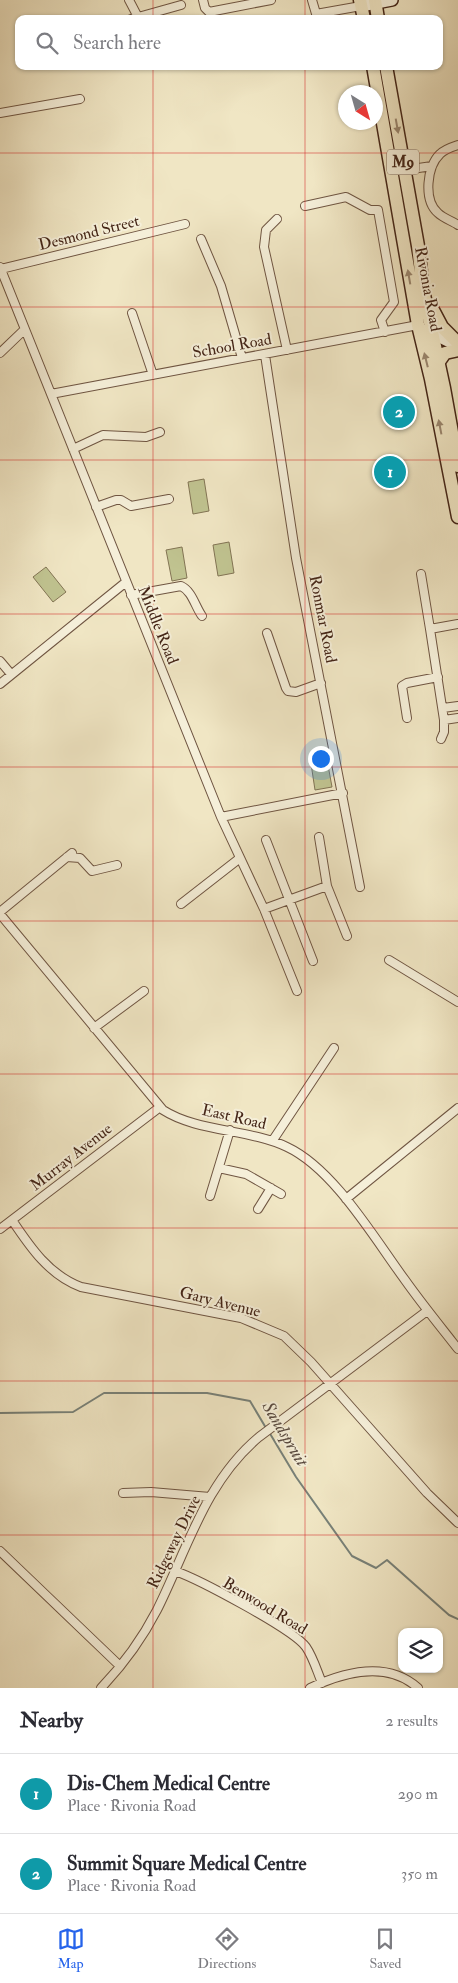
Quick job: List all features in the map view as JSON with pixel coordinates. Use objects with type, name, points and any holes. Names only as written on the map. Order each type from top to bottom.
[{"type":"main road","points":[[360,3],[392,0]]},
{"type":"main road","points":[[376,1],[378,15]]},
{"type":"main road","name":"Rivonia Road","points":[[374,70],[418,325],[456,490],[458,517]]},
{"type":"main road","name":"Rivonia Road","points":[[387,70],[418,246],[423,290],[458,466]]},
{"type":"main road","points":[[423,290],[438,322],[458,346]]},
{"type":"main road","points":[[418,325],[458,346]]},
{"type":"main road","points":[[438,363],[446,353],[458,346]]},
{"type":"street","points":[[128,0],[135,15]]},
{"type":"street","points":[[203,0],[205,8],[209,12],[271,0]]},
{"type":"street","points":[[312,0],[316,15]]},
{"type":"street","points":[[319,15],[360,3]]},
{"type":"street","points":[[146,15],[181,5]]},
{"type":"street","points":[[0,114],[80,99]]},
{"type":"street","points":[[458,145],[441,153],[432,166],[429,187],[432,204],[437,212],[458,225]]},
{"type":"street","points":[[405,170],[432,166]]},
{"type":"street","points":[[305,206],[346,197],[370,210],[378,210],[394,302],[381,320],[384,332]]},
{"type":"street","points":[[276,219],[266,230],[264,247],[287,350]]},
{"type":"street","name":"Desmond Street","points":[[0,268],[185,224]]},
{"type":"street","points":[[201,239],[221,286],[242,358]]},
{"type":"street","name":"Middle Road","points":[[0,268],[221,817],[264,909],[297,991]]},
{"type":"street","points":[[132,313],[153,375]]},
{"type":"street","name":"School Road","points":[[51,394],[418,325]]},
{"type":"street","points":[[0,353],[24,330]]},
{"type":"street","name":"Ronmar Road","points":[[265,355],[295,548],[360,887]]},
{"type":"street","points":[[73,449],[104,435],[146,437],[160,432]]},
{"type":"street","points":[[96,507],[116,500],[121,500],[131,506],[169,499]]},
{"type":"street","points":[[420,574],[444,720],[444,732],[441,739]]},
{"type":"street","points":[[0,684],[126,582]]},
{"type":"street","points":[[131,595],[181,586],[188,591],[202,616]]},
{"type":"street","points":[[430,629],[458,624]]},
{"type":"street","points":[[267,633],[288,691],[296,692],[322,683]]},
{"type":"street","points":[[0,661],[11,674]]},
{"type":"street","points":[[408,718],[402,686],[407,683],[438,677]]},
{"type":"street","points":[[442,708],[458,706]]},
{"type":"street","points":[[444,720],[458,718]]},
{"type":"street","points":[[221,817],[343,792]]},
{"type":"street","points":[[319,837],[327,886],[347,936]]},
{"type":"street","points":[[266,840],[313,961]]},
{"type":"street","points":[[0,913],[69,855],[80,858],[92,871],[117,865]]},
{"type":"street","points":[[181,904],[240,858]]},
{"type":"street","points":[[264,909],[327,886]]},
{"type":"street","name":"East Road","points":[[0,913],[160,1107],[167,1112],[188,1120],[273,1140],[303,1156],[346,1199],[427,1311],[458,1349]]},
{"type":"street","points":[[389,960],[458,1002]]},
{"type":"street","points":[[94,1028],[144,991]]},
{"type":"street","points":[[273,1140],[334,1048]]},
{"type":"street","name":"Murray Avenue","points":[[0,1229],[160,1107]]},
{"type":"street","points":[[346,1199],[458,1108]]},
{"type":"street","points":[[210,1196],[230,1130]]},
{"type":"street","points":[[219,1168],[246,1174],[281,1194]]},
{"type":"street","points":[[258,1209],[271,1188]]},
{"type":"street","name":"Gary Avenue","points":[[12,1220],[42,1260],[65,1281],[81,1287],[241,1318],[284,1336],[311,1362],[427,1493],[458,1523]]},
{"type":"street","name":"Ridgeway Drive","points":[[101,1688],[120,1666],[150,1623],[175,1571],[186,1541],[210,1498],[237,1456],[259,1437],[331,1385],[427,1311]]},
{"type":"street","points":[[123,1493],[133,1491],[151,1492],[210,1498]]},
{"type":"street","points":[[0,1551],[120,1666]]},
{"type":"street","name":"Benwood Road","points":[[175,1571],[266,1619],[296,1638],[305,1646],[322,1682]]},
{"type":"street","points":[[310,1688],[348,1673],[366,1670],[400,1676],[418,1688]]},
{"type":"green space","points":[[204,479],[209,511],[193,514],[188,482]]},
{"type":"green space","points":[[229,542],[234,573],[218,576],[213,545]]},
{"type":"green space","points":[[182,547],[187,578],[172,581],[166,550]]},
{"type":"green space","points":[[46,567],[66,592],[53,602],[33,577]]},
{"type":"green space","points":[[326,754],[332,787],[315,790],[310,757]]},
{"type":"waterway","name":"Sandspruit","points":[[0,1413],[73,1412],[104,1393],[207,1393],[250,1401],[266,1428]]},
{"type":"waterway","name":"Sandspruit","points":[[269,1432],[296,1477],[352,1556],[376,1568],[387,1560],[449,1615],[458,1619]]},
{"type":"place","name":"Summit Square Medical Centre","points":[[399,412]]},
{"type":"place","name":"Dis-Chem Medical Centre","points":[[390,472]]}]
